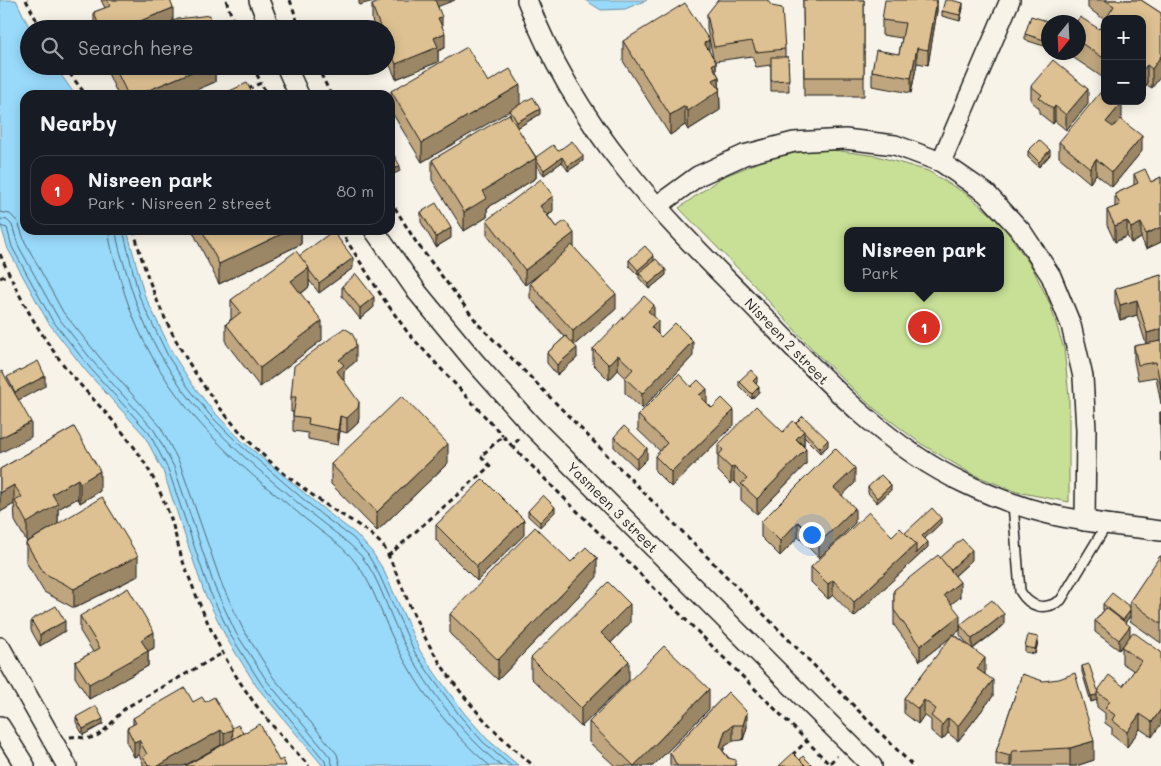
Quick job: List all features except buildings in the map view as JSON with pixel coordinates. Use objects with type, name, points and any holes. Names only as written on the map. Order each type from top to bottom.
[{"type":"street","points":[[259,0],[267,20]]},
{"type":"street","name":"Nisreen 2 street","points":[[527,0],[548,47],[571,90],[597,130],[626,169],[657,206],[832,388],[872,423],[916,456],[963,483],[1013,504],[1048,514],[1085,521],[1161,530]]},
{"type":"street","points":[[942,162],[1010,0]]},
{"type":"street","points":[[290,75],[297,90]]},
{"type":"street","points":[[657,206],[698,176],[744,155],[794,142],[845,139],[895,145],[942,162],[986,193],[1022,232],[1051,276],[1071,325],[1083,386],[1086,430],[1085,521]]},
{"type":"street","name":"Yasmeen 3 street","points":[[377,235],[418,293],[474,362],[532,426],[872,766]]},
{"type":"street","points":[[0,647],[67,766]]},
{"type":"street","points":[[0,726],[25,766]]},
{"type":"lane","points":[[1013,504],[1020,591],[1025,599],[1033,605],[1043,607],[1053,605],[1061,600],[1107,524]]},
{"type":"path","points":[[26,0],[36,20]]},
{"type":"path","points":[[226,0],[233,20]]},
{"type":"path","points":[[290,0],[297,20]]},
{"type":"path","points":[[71,75],[82,90]]},
{"type":"path","points":[[257,75],[264,90]]},
{"type":"path","points":[[321,75],[329,90]]},
{"type":"path","points":[[244,90],[261,83]]},
{"type":"path","points":[[395,208],[416,242],[479,325],[913,766]]},
{"type":"path","points":[[135,235],[154,294],[172,335],[195,373],[221,408],[251,442],[284,472],[319,500],[374,536],[384,547],[407,601],[427,641],[450,678],[478,713],[509,745],[534,766]]},
{"type":"path","points":[[343,235],[383,298],[408,333],[512,446],[830,765],[850,744]]},
{"type":"path","points":[[0,254],[33,320],[50,346],[74,378],[130,442],[147,466],[171,520],[184,566],[202,610],[223,653],[246,691],[272,726],[309,766]]},
{"type":"path","points":[[0,278],[9,274]]},
{"type":"path","points":[[512,446],[532,426]]},
{"type":"path","points":[[388,556],[490,466],[481,456],[503,436]]},
{"type":"path","points":[[55,746],[70,737],[90,738],[97,736],[127,707],[223,653]]},
{"type":"path","points":[[787,760],[807,741]]},
{"type":"green space","points":[[819,148],[877,156],[928,171],[968,195],[1002,224],[1033,269],[1050,304],[1064,349],[1069,397],[1069,502],[1017,492],[972,474],[920,443],[871,406],[815,352],[752,283],[679,208],[722,177],[770,158]]},
{"type":"water","points":[[0,0],[16,0],[26,20],[20,20],[20,75],[61,75],[72,90],[20,90],[20,235],[128,235],[144,294],[174,356],[192,384],[213,411],[242,441],[356,534],[372,552],[383,569],[420,651],[437,676],[464,713],[487,739],[519,766],[323,766],[257,687],[227,639],[204,592],[163,471],[144,435],[86,371],[48,322],[8,249],[0,223]]},
{"type":"water","points":[[585,0],[647,0],[625,9],[601,10]]},
{"type":"place","name":"Nisreen park","points":[[924,327]]}]
